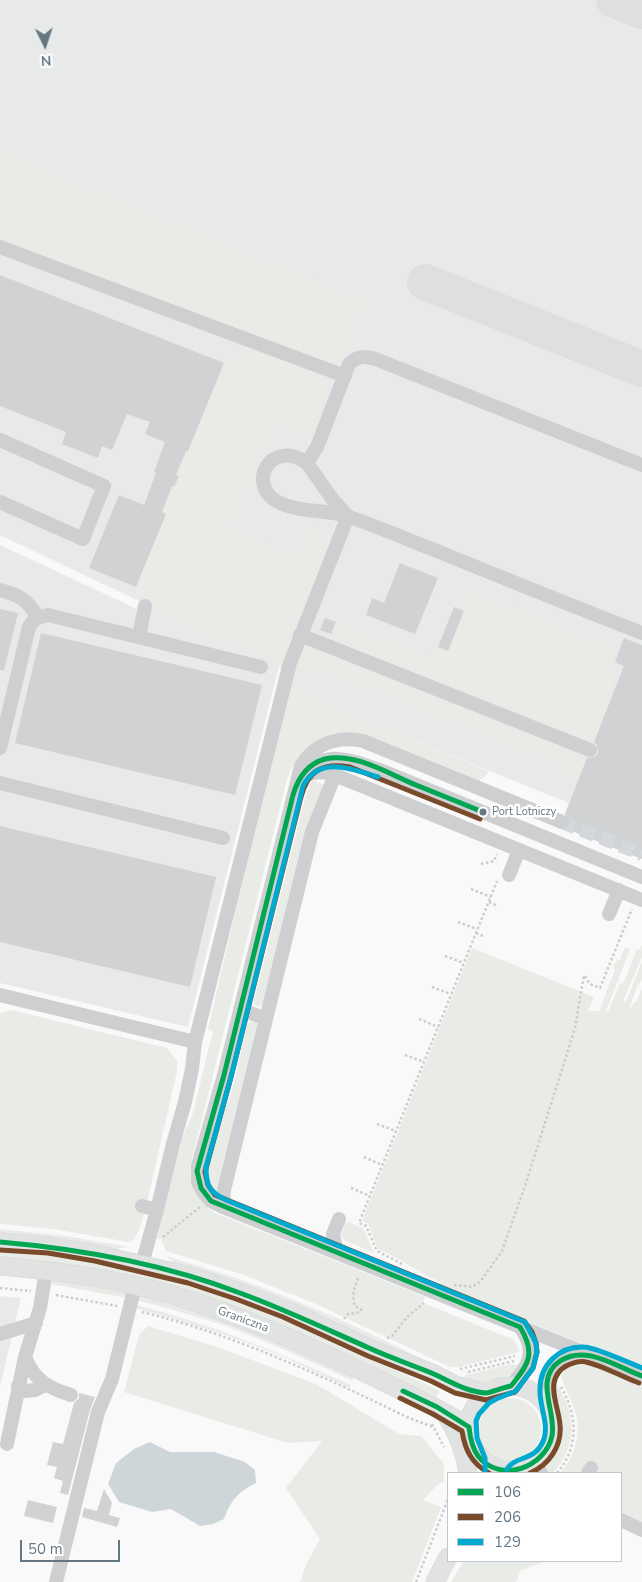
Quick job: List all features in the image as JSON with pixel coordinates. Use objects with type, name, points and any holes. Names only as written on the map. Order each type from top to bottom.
[{"type":"main road","name":"Graniczna","points":[[0,1242],[48,1246],[142,1264],[190,1276],[240,1292],[286,1310],[371,1349],[434,1374],[455,1385],[487,1393]]},
{"type":"main road","name":"Graniczna","points":[[0,1266],[46,1271],[135,1286],[172,1295],[308,1345],[437,1416],[469,1427]]},
{"type":"main road","points":[[511,1386],[526,1389],[539,1397],[548,1410],[553,1424],[552,1438],[538,1468],[514,1472],[478,1465],[470,1440],[470,1419],[476,1405],[487,1393],[511,1386]]},
{"type":"main road","points":[[437,1416],[451,1422],[462,1447],[468,1472]]},
{"type":"main road","points":[[435,1582],[447,1559]]},
{"type":"lane","points":[[0,247],[345,376]]},
{"type":"lane","points":[[306,464],[317,447],[349,364],[356,359],[366,357],[642,466]]},
{"type":"lane","points":[[0,440],[104,486],[83,539],[0,502]]},
{"type":"lane","points":[[348,516],[332,500],[301,459],[291,456],[280,457],[271,460],[265,466],[264,485],[268,495],[279,503],[291,507],[348,516],[642,634]]},
{"type":"lane","points":[[142,1264],[172,1144],[185,1102],[196,1042],[283,688],[300,635],[348,516]]},
{"type":"lane","points":[[0,590],[13,593],[25,599],[38,617]]},
{"type":"lane","points":[[139,637],[145,606]]},
{"type":"lane","points":[[0,748],[29,627],[38,617],[48,615],[261,667]]},
{"type":"lane","points":[[300,635],[590,750]]},
{"type":"lane","points":[[562,822],[356,740],[334,741],[315,749],[306,757],[301,766],[288,813],[240,1009],[198,1166],[198,1182],[210,1200],[223,1207],[642,1376]]},
{"type":"lane","points":[[298,779],[308,768],[321,760],[337,758],[352,761],[380,770],[642,877]]},
{"type":"lane","points":[[298,779],[317,772],[335,774],[619,890],[637,903]]},
{"type":"lane","points":[[223,1207],[224,1190],[312,832],[335,774]]},
{"type":"lane","points":[[0,783],[222,838]]},
{"type":"lane","points":[[503,878],[518,850]]},
{"type":"lane","points":[[609,914],[619,890]]},
{"type":"lane","points":[[0,996],[196,1042]]},
{"type":"lane","points":[[240,1009],[266,1018]]},
{"type":"lane","points":[[142,1206],[157,1210]]},
{"type":"lane","points":[[337,1253],[333,1234],[339,1219]]},
{"type":"lane","points":[[7,1444],[25,1357],[40,1308],[46,1271]]},
{"type":"lane","points":[[56,1582],[98,1412],[112,1380],[135,1286]]},
{"type":"lane","points":[[0,1334],[36,1323]]},
{"type":"lane","points":[[511,1386],[526,1368],[531,1352],[528,1338],[520,1327]]},
{"type":"lane","points":[[548,1410],[548,1378],[552,1369],[559,1362],[571,1356],[585,1354]]},
{"type":"lane","points":[[25,1357],[30,1369],[45,1385],[71,1395]]},
{"type":"lane","points":[[18,1386],[26,1391],[35,1390],[45,1385]]},
{"type":"lane","points":[[622,1520],[642,1530]]},
{"type":"path","points":[[481,864],[494,861],[498,853]]},
{"type":"path","points":[[359,1223],[477,929],[491,897],[503,878]]},
{"type":"path","points":[[471,889],[491,897]]},
{"type":"path","points":[[489,902],[498,906]]},
{"type":"path","points":[[445,1284],[472,1287],[480,1282],[502,1251],[526,1183],[575,1028],[584,975],[590,984],[600,988],[637,903]]},
{"type":"path","points":[[458,922],[477,929]]},
{"type":"path","points":[[476,933],[485,937]]},
{"type":"path","points":[[445,956],[464,963]]},
{"type":"path","points":[[432,987],[451,994]]},
{"type":"path","points":[[419,1019],[438,1027]]},
{"type":"path","points":[[405,1055],[424,1062]]},
{"type":"path","points":[[377,1124],[396,1131]]},
{"type":"path","points":[[364,1157],[382,1165]]},
{"type":"path","points":[[351,1188],[370,1196]]},
{"type":"path","points":[[160,1240],[210,1200]]},
{"type":"path","points":[[344,1319],[348,1314],[361,1311],[361,1309],[355,1306],[353,1298],[355,1286],[365,1264]]},
{"type":"path","points":[[0,1288],[42,1292],[130,1308],[219,1334],[270,1353],[409,1418],[433,1427],[437,1416]]},
{"type":"path","points":[[386,1339],[392,1336],[407,1317],[428,1301]]},
{"type":"path","points":[[455,1371],[521,1355]]},
{"type":"path","points":[[464,1373],[510,1362],[518,1362]]},
{"type":"path","points":[[558,1472],[570,1455],[574,1433],[573,1414],[560,1384]]},
{"type":"path","points":[[416,1582],[447,1502]]},
{"type":"shaded area","points":[[0,0],[642,0],[642,859],[560,826],[569,803],[277,685],[281,668],[279,666],[188,1027],[0,983],[0,545],[137,609],[139,601],[0,535]]},
{"type":"shaded area","points":[[0,152],[365,301],[342,358],[337,364],[330,364],[0,240]]},
{"type":"shaded area","points":[[254,349],[323,376],[328,382],[329,388],[310,438],[273,424],[230,529],[299,557],[311,527],[333,536],[288,645],[281,667],[135,599],[136,587],[165,514],[162,512],[224,363],[232,362]]},
{"type":"shaded area","points":[[462,587],[617,650],[611,665],[619,668],[609,695],[612,696],[593,743],[382,657],[380,659],[332,639],[339,621],[433,659],[438,647],[448,651],[463,611],[454,607]]},
{"type":"shaded area","points":[[311,650],[320,651],[587,758],[569,803],[566,802],[574,782],[563,776],[565,767],[314,666],[310,675],[294,668],[300,655]]},
{"type":"shaded area","points":[[296,683],[308,686],[305,696],[488,771],[487,775],[479,781],[373,739],[300,756],[297,759],[287,778],[192,1159],[191,1176],[194,1190],[202,1202],[215,1213],[425,1297],[423,1303],[514,1340],[519,1352],[459,1367],[450,1367],[314,1303],[244,1275],[166,1251],[161,1239],[157,1239],[181,1141],[193,1113],[213,1031],[208,1029],[266,780],[289,690]]},
{"type":"shaded area","points":[[312,780],[325,785],[262,1006],[255,1006],[254,1001],[306,794]]},
{"type":"shaded area","points":[[642,944],[642,957],[623,1001],[626,1002],[642,962],[642,980],[638,984],[629,1009],[636,1002],[642,989],[642,1368],[439,1286],[440,1282],[378,1249],[368,1224],[362,1221],[472,948],[594,997],[588,1011],[599,1011],[615,970],[613,968],[617,959],[620,960],[625,947],[630,949],[606,1011],[608,1012],[620,983],[623,984],[637,949],[640,950]]},
{"type":"shaded area","points":[[11,1010],[167,1048],[177,1061],[177,1071],[145,1211],[139,1230],[134,1239],[129,1242],[53,1229],[0,1224],[0,1013]]},
{"type":"shaded area","points":[[250,1022],[255,1022],[258,1026],[216,1192],[213,1194],[207,1183],[206,1159],[209,1147],[229,1100],[247,1025]]},
{"type":"shaded area","points":[[348,1222],[363,1228],[374,1253],[344,1240],[341,1235]]},
{"type":"shaded area","points":[[0,1229],[66,1236],[128,1247],[115,1249],[67,1240],[0,1233]]},
{"type":"shaded area","points":[[0,1250],[102,1264],[202,1289],[293,1323],[440,1391],[436,1397],[319,1341],[219,1302],[88,1268],[0,1257]]},
{"type":"shaded area","points":[[166,1256],[280,1294],[353,1325],[445,1370],[448,1374],[305,1309],[244,1285],[174,1263]]},
{"type":"shaded area","points":[[52,1280],[126,1293],[128,1298],[50,1284]]},
{"type":"shaded area","points":[[0,1296],[21,1298],[0,1386]]},
{"type":"shaded area","points":[[140,1296],[246,1329],[352,1375],[353,1381],[229,1327],[136,1300]]},
{"type":"shaded area","points":[[135,1305],[163,1312],[245,1340],[351,1385],[350,1388],[269,1351],[168,1317],[134,1308]]},
{"type":"shaded area","points":[[148,1326],[220,1348],[316,1384],[399,1434],[421,1436],[444,1464],[444,1481],[436,1486],[423,1500],[441,1507],[412,1582],[300,1582],[306,1565],[320,1539],[286,1488],[322,1441],[288,1443],[124,1392],[139,1335]]},
{"type":"shaded area","points":[[583,1361],[642,1384],[642,1523],[622,1513],[622,1472],[561,1472],[574,1450],[577,1433],[574,1408],[561,1375],[569,1367],[582,1365]]},
{"type":"shaded area","points":[[511,1364],[519,1365],[511,1375],[480,1384],[461,1380],[466,1375]]},
{"type":"shaded area","points":[[555,1382],[567,1405],[572,1428],[571,1439],[567,1451],[554,1472],[545,1472],[545,1467],[554,1456],[560,1439],[560,1418],[554,1402]]},
{"type":"shaded area","points":[[504,1398],[516,1398],[532,1407],[539,1417],[541,1429],[539,1441],[532,1451],[516,1460],[504,1460],[493,1455],[484,1446],[479,1435],[479,1423],[484,1412],[493,1403]]},
{"type":"shaded area","points":[[150,1442],[170,1452],[214,1452],[245,1462],[255,1470],[256,1483],[236,1497],[224,1519],[213,1524],[200,1526],[171,1509],[152,1512],[119,1502],[108,1484],[116,1463],[134,1449]]},
{"type":"shaded area","points":[[463,1562],[543,1562],[520,1571],[516,1582],[451,1582]]},
{"type":"building","points":[[0,275],[224,363],[188,451],[186,451],[176,475],[179,476],[174,487],[172,486],[162,512],[166,514],[136,587],[89,568],[119,495],[144,505],[165,442],[145,434],[150,422],[127,414],[112,450],[102,446],[98,458],[62,444],[66,432],[0,406]]},
{"type":"building","points":[[400,563],[438,578],[415,634],[366,615],[372,598],[384,603]]},
{"type":"building","points":[[454,607],[464,611],[448,651],[438,647]]},
{"type":"building","points":[[0,609],[18,613],[4,670],[0,670]]},
{"type":"building","points":[[325,618],[336,622],[331,634],[320,630]]},
{"type":"building","points":[[41,633],[262,685],[235,795],[15,743]]},
{"type":"building","points":[[624,638],[642,645],[642,859],[567,829],[571,820],[565,814],[587,758],[595,757],[598,753],[597,745],[594,742],[624,666],[615,662]]},
{"type":"building","points":[[0,826],[216,877],[190,987],[0,942]]},
{"type":"building","points":[[79,1393],[95,1397],[68,1495],[60,1493],[63,1481],[54,1478],[57,1467],[47,1465],[53,1442],[63,1444],[74,1403],[79,1398]]},
{"type":"building","points":[[104,1489],[112,1503],[109,1515],[120,1518],[117,1527],[82,1517],[84,1508],[97,1511]]},
{"type":"building","points":[[28,1500],[57,1507],[53,1523],[24,1516]]},
{"type":"taxiway","points":[[614,0],[642,11]]},
{"type":"taxiway","points":[[425,282],[642,369]]},
{"type":"tunnel","points":[[562,822],[642,854]]},
{"type":"transit line","name":"106","points":[[0,1242],[122,1259],[182,1274],[273,1306],[456,1385],[486,1393],[511,1386],[526,1365],[528,1358],[528,1344],[520,1327],[211,1201],[201,1188],[197,1171],[224,1075],[293,795],[304,772],[313,764],[325,759],[336,758],[359,761],[483,812]]},
{"type":"transit line","name":"206","points":[[0,1250],[48,1253],[95,1261],[188,1283],[283,1317],[455,1393],[486,1400],[515,1392],[533,1368],[537,1352],[532,1332],[524,1321],[215,1195],[208,1185],[205,1172],[231,1077],[301,797],[312,774],[324,767],[350,767],[480,819]]},
{"type":"transit line","name":"129","points":[[378,777],[347,768],[327,767],[318,770],[310,776],[303,786],[231,1077],[206,1167],[207,1179],[212,1191],[226,1200],[525,1322],[536,1343],[537,1352],[533,1368],[516,1391],[489,1403],[479,1414],[476,1421],[477,1438],[485,1458],[485,1472]]},
{"type":"transit line","name":"129","points":[[507,1469],[516,1461],[536,1452],[544,1439],[545,1427],[540,1395],[541,1380],[547,1365],[559,1354],[567,1350],[584,1347],[642,1368]]},
{"type":"transit line","name":"106","points":[[403,1391],[437,1407],[469,1427],[474,1450],[478,1456],[487,1464],[498,1469],[509,1470],[531,1464],[541,1457],[548,1447],[553,1427],[548,1396],[548,1377],[552,1368],[560,1361],[570,1356],[591,1356],[642,1376]]},
{"type":"transit line","name":"206","points":[[532,1472],[543,1465],[553,1454],[559,1440],[560,1425],[554,1385],[560,1371],[570,1364],[584,1361],[639,1383]]},
{"type":"transit line","name":"206","points":[[400,1398],[462,1431],[470,1456],[488,1472]]},
{"type":"place","name":"Port Lotniczy","points":[[483,812]]}]
